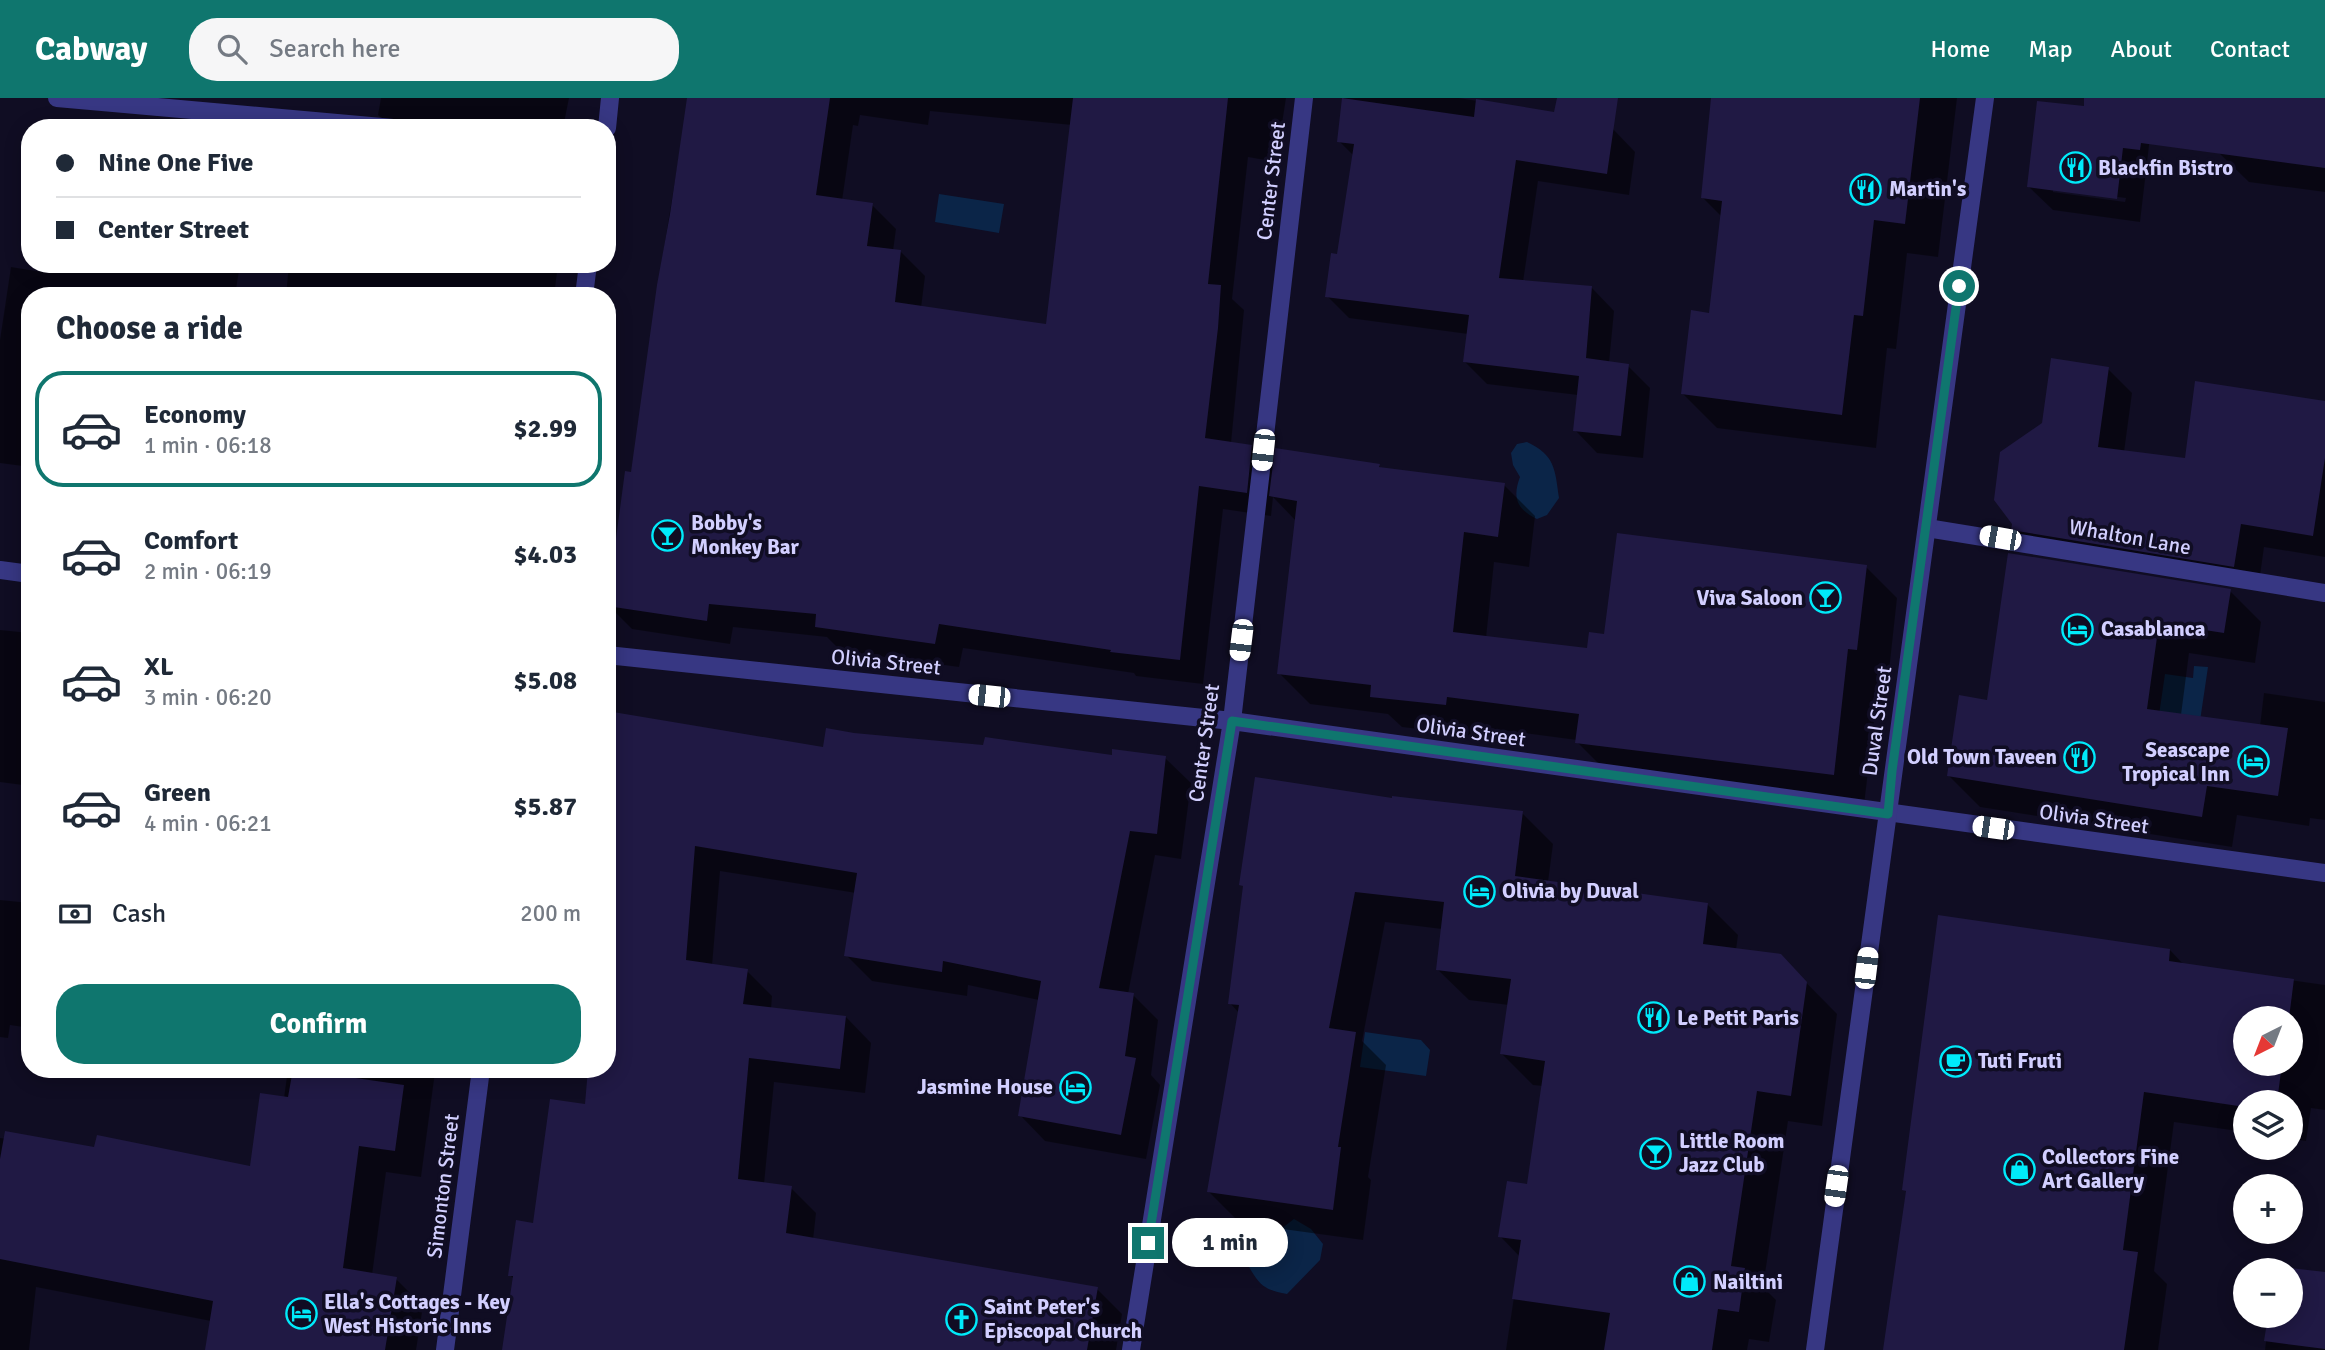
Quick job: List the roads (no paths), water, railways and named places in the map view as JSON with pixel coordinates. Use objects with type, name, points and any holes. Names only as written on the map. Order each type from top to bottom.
[{"type":"street","points":[[57,98],[292,119]]},
{"type":"street","points":[[608,119],[610,98]]},
{"type":"street","name":"Center Street","points":[[1131,1350],[1232,721],[1304,98]]},
{"type":"street","name":"Duval Street","points":[[1815,1350],[1985,98]]},
{"type":"street","name":"Whalton Lane","points":[[1927,528],[2325,593]]},
{"type":"street","points":[[0,570],[21,573]]},
{"type":"street","name":"Olivia Street","points":[[616,656],[1232,721],[2325,873]]},
{"type":"street","name":"Simonton Street","points":[[445,1350],[480,1078]]},
{"type":"water","points":[[939,194],[1004,204],[999,233],[935,222]]},
{"type":"water","points":[[1527,442],[1543,452],[1552,464],[1559,498],[1547,515],[1537,519],[1518,502],[1516,491],[1520,477],[1513,465],[1511,453],[1517,444]]},
{"type":"water","points":[[2194,666],[2208,667],[2200,721],[2159,715],[2165,674],[2193,678]]},
{"type":"water","points":[[1365,1032],[1421,1040],[1430,1050],[1426,1076],[1360,1067]]},
{"type":"water","points":[[1294,1219],[1311,1229],[1323,1244],[1320,1260],[1287,1294],[1264,1286],[1249,1267],[1268,1240]]},
{"type":"place","name":"Blackfin Bistro","points":[[2075,168]]},
{"type":"place","name":"Martin's","points":[[1866,189]]},
{"type":"place","name":"Bobby's Monkey Bar","points":[[668,535]]},
{"type":"place","name":"Viva Saloon","points":[[1826,598]]},
{"type":"place","name":"Casablanca","points":[[2078,629]]},
{"type":"place","name":"Old Town Taveen","points":[[2080,757]]},
{"type":"place","name":"Seascape Tropical Inn","points":[[2253,762]]},
{"type":"place","name":"Olivia by Duval","points":[[1479,891]]},
{"type":"place","name":"Le Petit Paris","points":[[1654,1018]]},
{"type":"place","name":"Tuti Fruti","points":[[1955,1061]]},
{"type":"place","name":"Jasmine House","points":[[1076,1087]]},
{"type":"place","name":"Little Room Jazz Club","points":[[1656,1153]]},
{"type":"place","name":"Collectors Fine Art Gallery","points":[[2019,1169]]},
{"type":"place","name":"Nailtini","points":[[1690,1282]]},
{"type":"place","name":"Ella's Cottages - Key West Historic Inns","points":[[301,1314]]},
{"type":"place","name":"Saint Peter's Episcopal Church","points":[[961,1319]]}]
